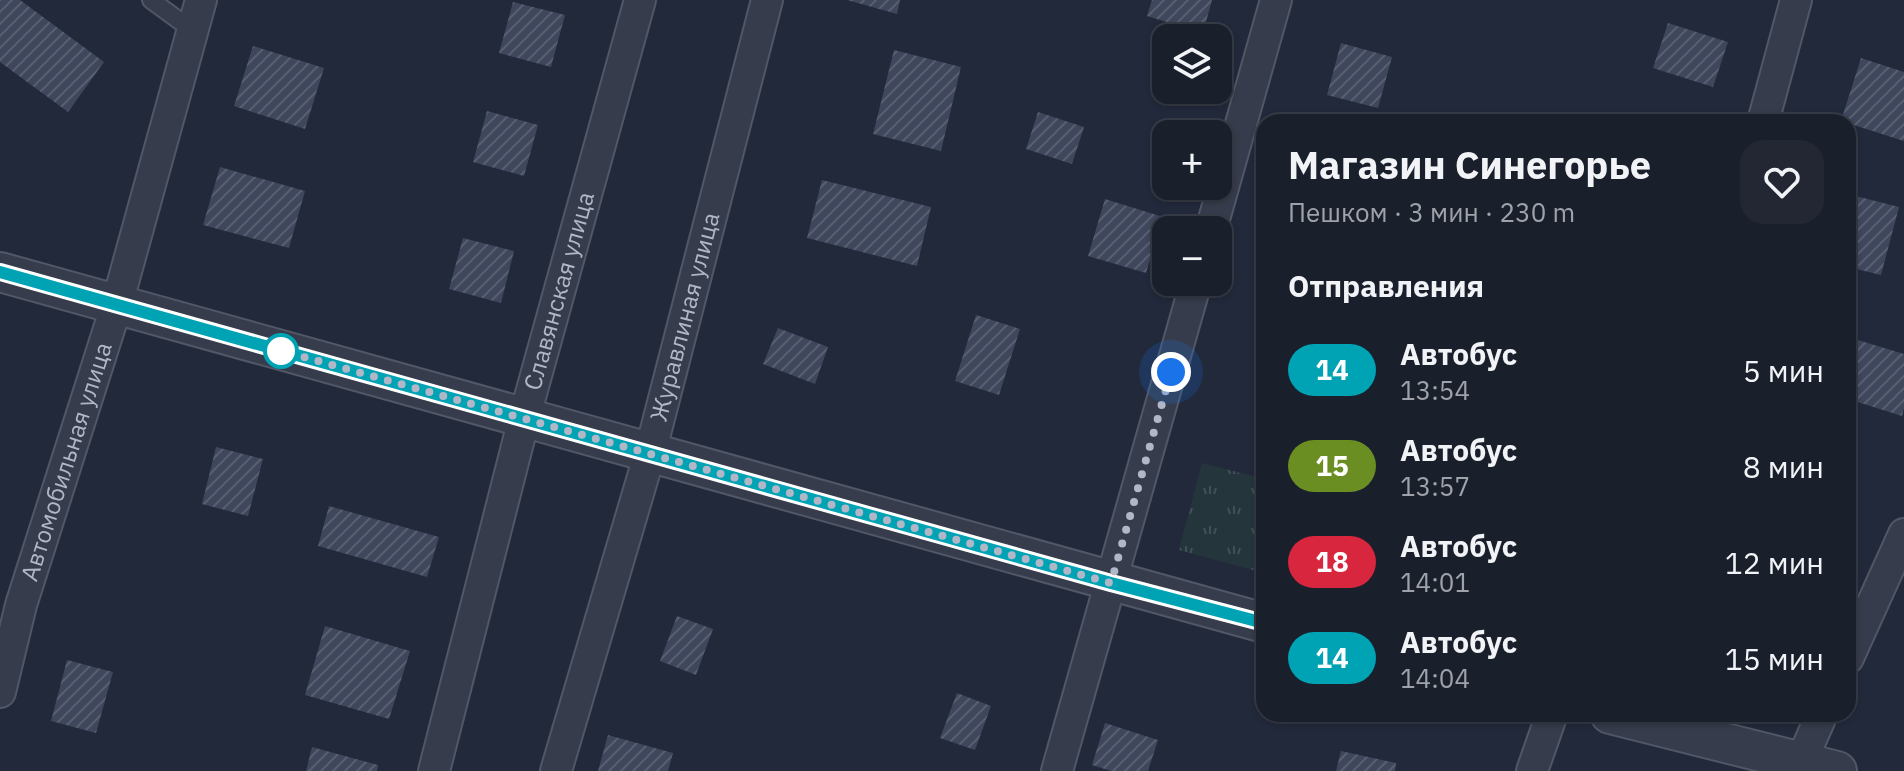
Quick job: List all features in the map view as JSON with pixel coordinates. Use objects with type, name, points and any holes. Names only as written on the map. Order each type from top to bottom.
[{"type":"street","name":"Автомобильная улица","points":[[0,692],[21,605],[117,304],[201,0]]},
{"type":"street","name":"Славянская улица","points":[[434,771],[524,419],[640,0]]},
{"type":"street","name":"Журавлиная улица","points":[[556,771],[650,453],[767,0]]},
{"type":"street","points":[[1215,216],[1276,0]]},
{"type":"street","points":[[1765,114],[1796,0]]},
{"type":"street","points":[[0,272],[1256,621]]},
{"type":"street","points":[[1057,771],[1192,296]]},
{"type":"street","points":[[1856,640],[1904,534]]},
{"type":"street","points":[[1532,771],[1549,722]]},
{"type":"street","points":[[1642,722],[1837,771]]},
{"type":"street","points":[[1801,762],[1818,722]]},
{"type":"lane","points":[[151,0],[192,30]]},
{"type":"green space","points":[[1202,463],[1256,477],[1256,571],[1179,550]]},
{"type":"building","points":[[0,0],[20,0],[104,62],[68,112],[0,62]]},
{"type":"building","points":[[847,0],[900,0],[897,14]]},
{"type":"building","points":[[1152,0],[1212,0],[1205,24],[1173,24],[1147,16]]},
{"type":"building","points":[[513,2],[565,15],[551,67],[499,53]]},
{"type":"building","points":[[1668,23],[1728,42],[1713,87],[1653,68]]},
{"type":"building","points":[[1341,43],[1392,57],[1378,108],[1327,95]]},
{"type":"building","points":[[253,46],[324,68],[305,129],[234,106]]},
{"type":"building","points":[[894,50],[961,67],[941,151],[873,134]]},
{"type":"building","points":[[1861,58],[1904,72],[1904,141],[1856,126],[1856,114],[1843,114]]},
{"type":"building","points":[[487,111],[538,125],[524,176],[473,162]]},
{"type":"building","points":[[1038,112],[1084,127],[1072,164],[1026,149]]},
{"type":"building","points":[[220,167],[305,191],[289,248],[203,225]]},
{"type":"building","points":[[822,180],[931,207],[917,266],[807,238]]},
{"type":"building","points":[[1856,196],[1899,207],[1881,275],[1856,269]]},
{"type":"building","points":[[1105,199],[1160,216],[1152,216],[1152,253],[1146,273],[1088,256]]},
{"type":"building","points":[[463,238],[514,251],[501,303],[449,289]]},
{"type":"building","points":[[976,315],[1020,329],[999,395],[955,381]]},
{"type":"building","points":[[778,328],[828,347],[815,384],[763,364]]},
{"type":"building","points":[[1856,339],[1904,354],[1902,416],[1856,402]]},
{"type":"building","points":[[216,447],[263,459],[248,516],[202,504]]},
{"type":"building","points":[[329,506],[439,537],[427,577],[318,546]]},
{"type":"building","points":[[677,616],[713,629],[696,675],[660,661]]},
{"type":"building","points":[[325,626],[410,651],[389,719],[305,695]]},
{"type":"building","points":[[67,660],[113,672],[96,733],[51,721]]},
{"type":"building","points":[[957,693],[991,706],[975,750],[940,738]]},
{"type":"building","points":[[1105,723],[1158,740],[1148,771],[1111,771],[1092,765]]},
{"type":"building","points":[[608,735],[673,753],[668,771],[598,771]]},
{"type":"building","points":[[312,747],[378,765],[377,771],[306,771]]},
{"type":"building","points":[[1341,751],[1396,763],[1395,771],[1336,771]]},
{"type":"bus line","name":"14","points":[[0,272],[1256,621]]},
{"type":"route","points":[[281,351],[1111,583],[1171,372]]}]
